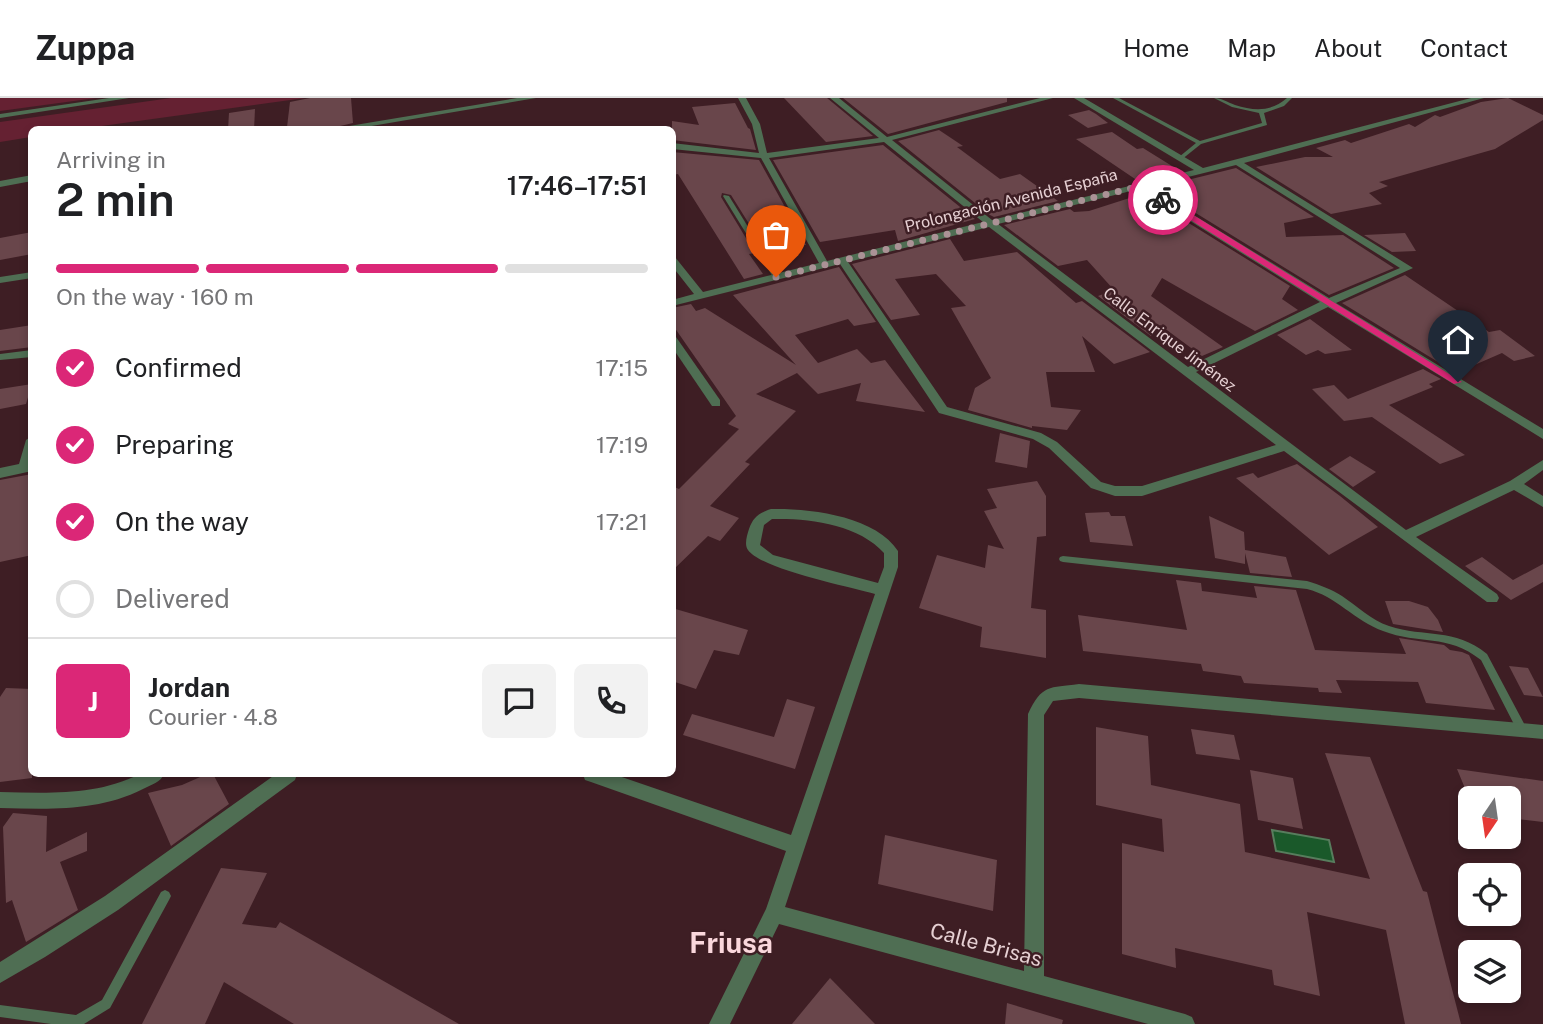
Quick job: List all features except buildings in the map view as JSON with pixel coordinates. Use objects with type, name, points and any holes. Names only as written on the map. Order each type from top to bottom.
[{"type":"street","points":[[0,116],[125,98]]},
{"type":"street","points":[[354,126],[532,98]]},
{"type":"street","points":[[742,98],[756,124],[764,156],[824,264]]},
{"type":"street","name":"Calle Enrique Jiménez","points":[[834,98],[990,223],[1405,536],[1492,598]]},
{"type":"street","points":[[676,146],[764,156],[884,140],[1049,98]]},
{"type":"street","points":[[1078,98],[1202,171]]},
{"type":"street","name":"Prolongación Avenida España","points":[[676,302],[1202,171],[1480,98]]},
{"type":"street","points":[[1187,372],[1329,302],[1408,268],[1237,162]]},
{"type":"street","points":[[0,184],[28,179]]},
{"type":"street","points":[[1140,186],[1543,435]]},
{"type":"street","points":[[842,260],[943,410],[1037,436],[1053,445],[1096,485],[1115,491],[1142,491],[1286,446]]},
{"type":"street","points":[[676,264],[701,296]]},
{"type":"street","points":[[0,280],[28,276]]},
{"type":"street","points":[[676,345],[716,403]]},
{"type":"street","points":[[0,357],[28,354]]},
{"type":"street","points":[[1405,536],[1515,484],[1543,464]]},
{"type":"street","points":[[0,473],[28,467]]},
{"type":"street","points":[[1515,484],[1543,502]]},
{"type":"street","points":[[719,1024],[774,913],[891,567],[891,551],[874,534],[820,518],[776,512],[764,516],[754,529],[753,547],[769,559],[883,590]]},
{"type":"street","points":[[1034,982],[1036,714],[1048,695],[1079,691],[1543,732]]},
{"type":"street","points":[[0,800],[85,802],[131,788],[151,777]]},
{"type":"street","points":[[0,974],[150,878],[285,777]]},
{"type":"street","points":[[600,777],[797,846]]},
{"type":"street","name":"Calle Brisas","points":[[774,913],[1185,1024]]},
{"type":"lane","points":[[1115,98],[1199,143]]},
{"type":"lane","points":[[1216,98],[1261,112],[1282,105],[1290,98]]},
{"type":"lane","points":[[1181,158],[1199,143],[1262,127],[1266,121],[1261,112]]},
{"type":"lane","points":[[726,196],[776,277]]},
{"type":"lane","points":[[1063,559],[1307,584],[1329,590],[1368,620],[1385,629],[1457,639],[1476,649],[1484,657],[1523,731]]},
{"type":"lane","points":[[0,1011],[78,1021],[106,1004],[165,896]]},
{"type":"shaded area","points":[[0,98],[96,98],[0,111]]},
{"type":"shaded area","points":[[171,98],[305,98],[102,126],[28,126],[28,137],[0,142],[0,122]]},
{"type":"shaded area","points":[[1272,830],[1329,840],[1334,862],[1276,851]]},
{"type":"way so far","points":[[776,277],[1140,186],[1163,200]]},
{"type":"district","name":"Friusa","points":[[731,943]]},
{"type":"route","points":[[1163,200],[1458,382]]}]
